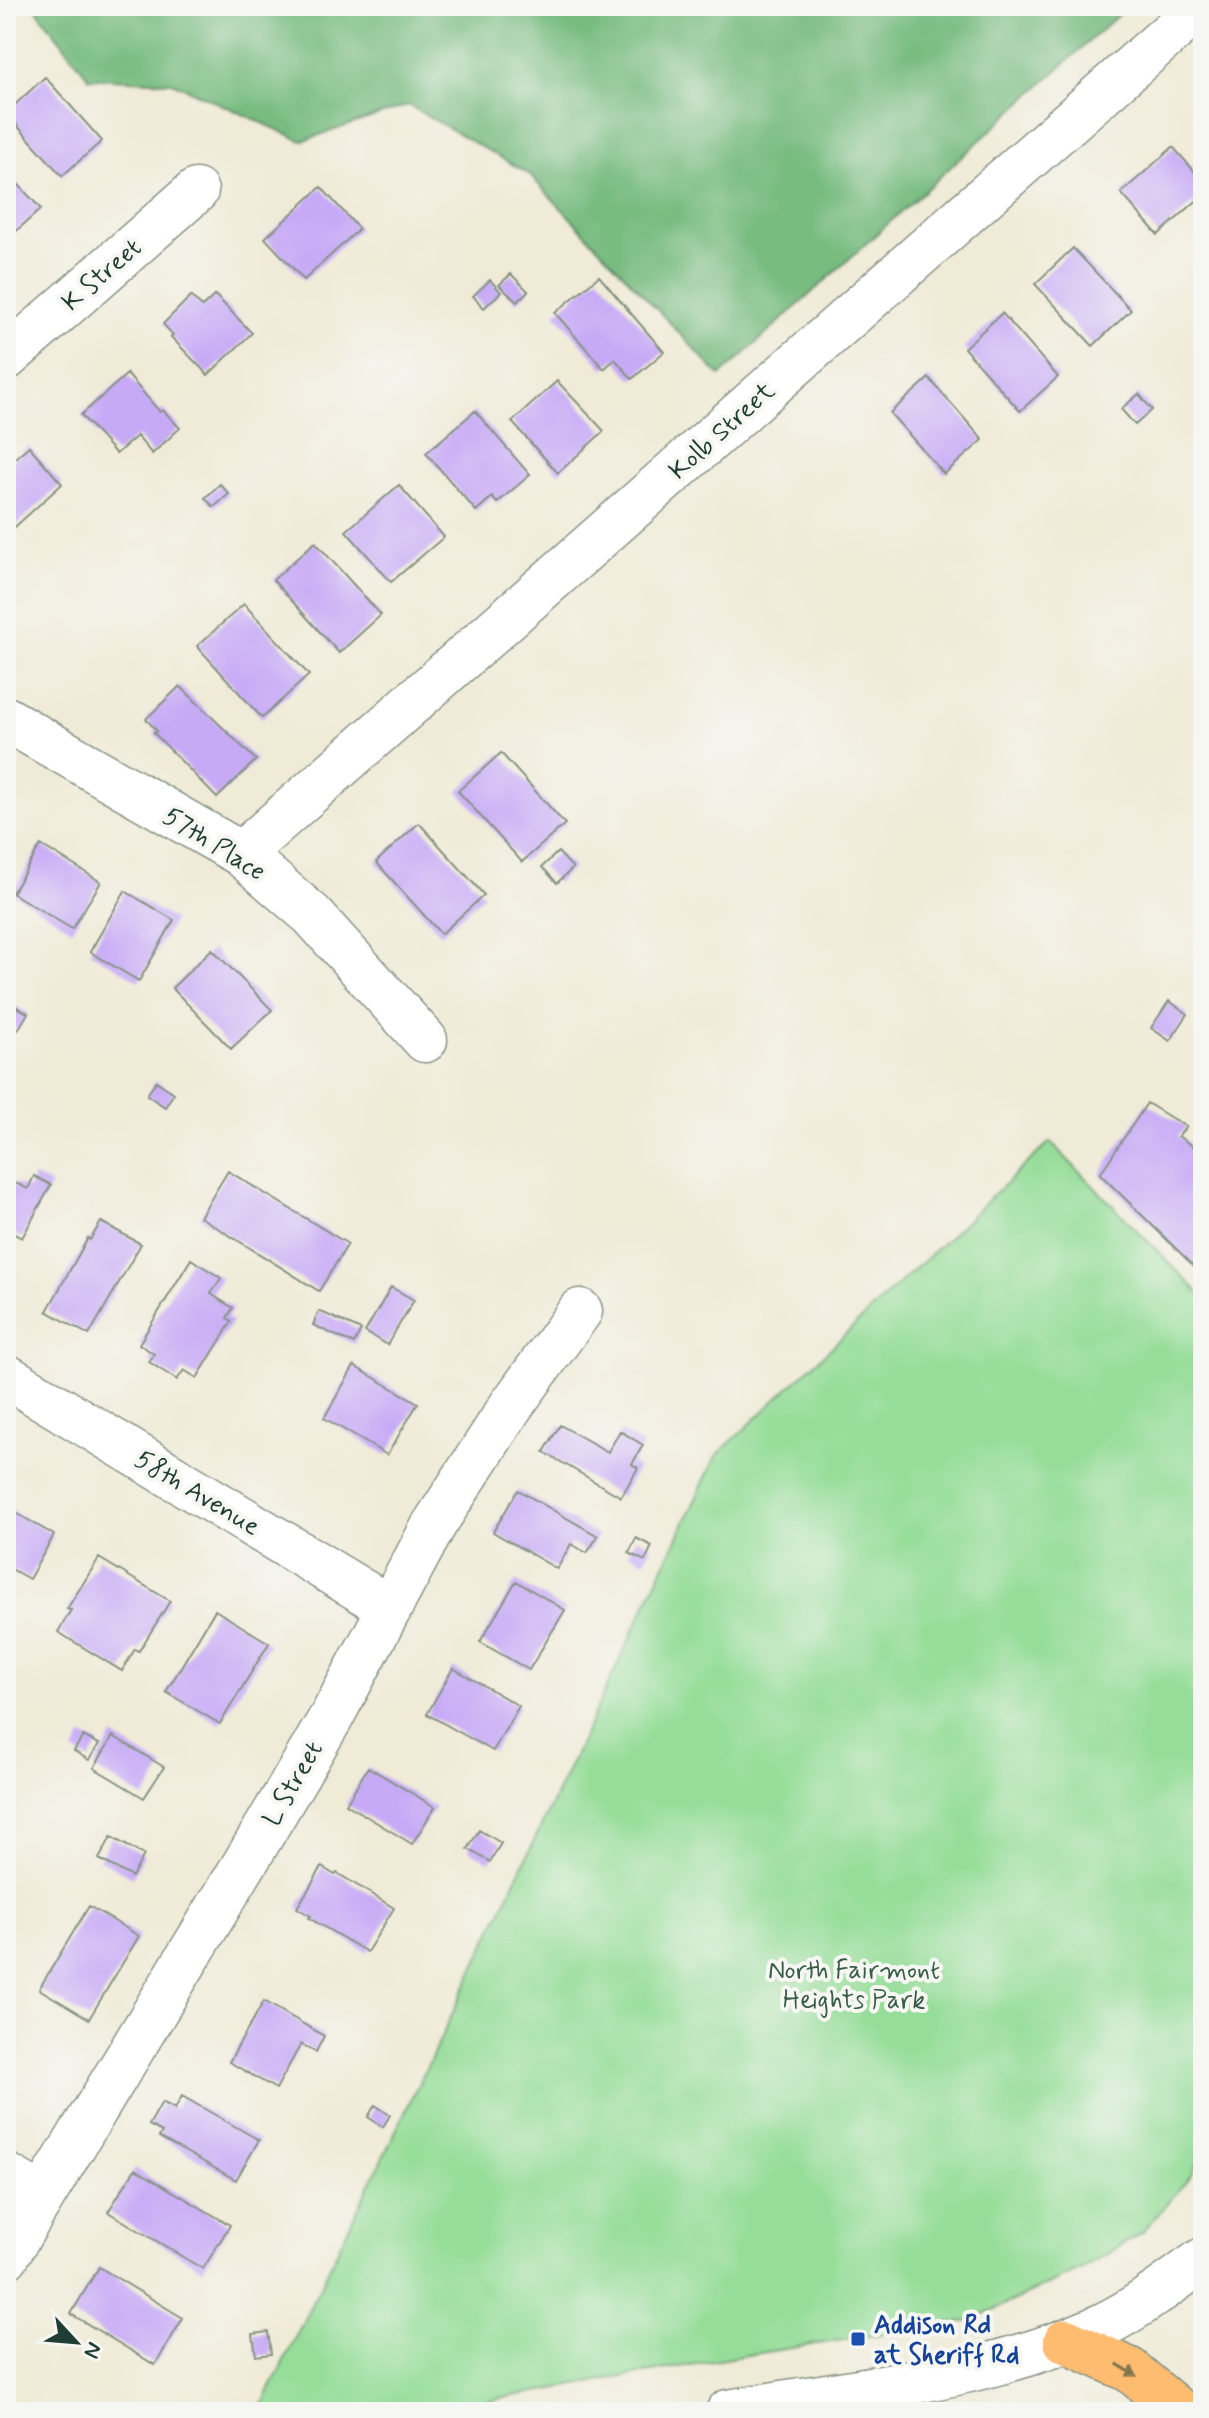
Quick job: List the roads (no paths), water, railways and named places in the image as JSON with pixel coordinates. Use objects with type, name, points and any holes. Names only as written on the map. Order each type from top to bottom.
[{"type":"main road","points":[[1066,2341],[1130,2370],[1180,2412]]},
{"type":"street","name":"Kolb Street","points":[[241,854],[1201,6]]},
{"type":"street","name":"K Street","points":[[6,358],[196,191]]},
{"type":"street","name":"57th Place","points":[[6,719],[241,854],[312,915],[425,1040]]},
{"type":"street","name":"L Street","points":[[6,2257],[24,2185],[261,1837],[332,1716],[434,1525],[474,1462],[580,1311]]},
{"type":"street","name":"58th Avenue","points":[[6,1376],[390,1608]]},
{"type":"street","points":[[728,2412],[1012,2361],[1098,2328],[1135,2308],[1203,2260]]},
{"type":"place","name":"Addison Rd at Sheriff Rd","points":[[858,2339]]},
{"type":"park label","name":"North Fairmont Heights Park","points":[[854,1984]]}]
